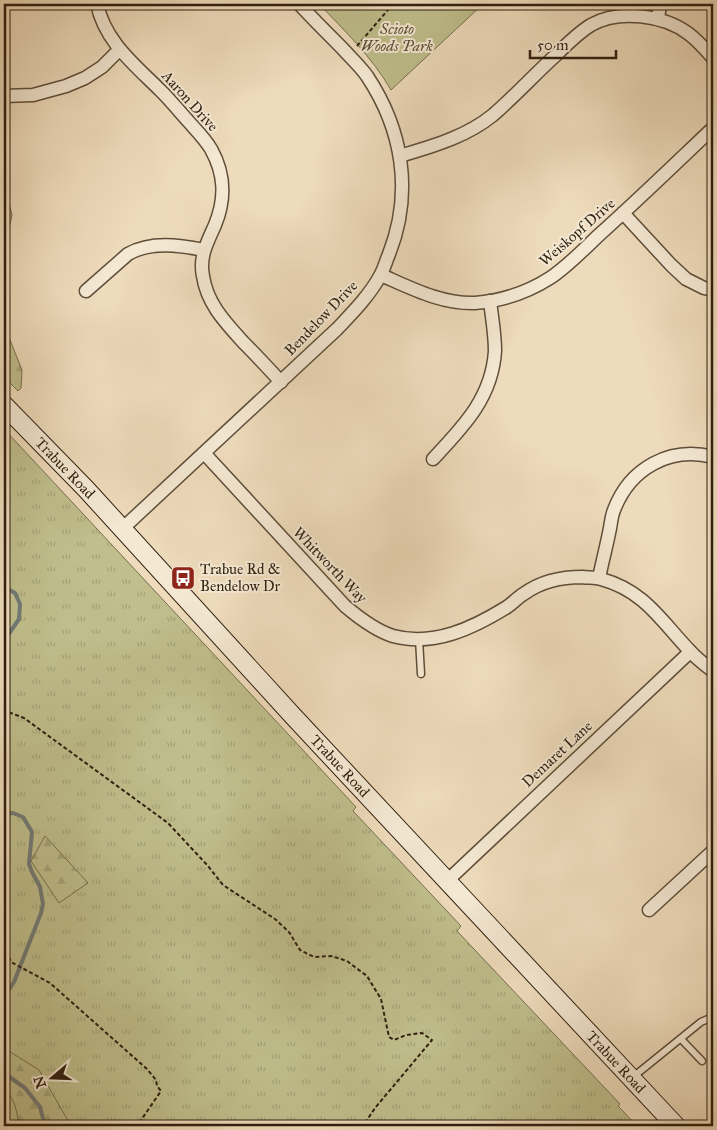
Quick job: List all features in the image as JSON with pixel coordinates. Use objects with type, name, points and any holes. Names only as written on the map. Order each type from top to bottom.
[{"type":"main road","name":"Trabue Road","points":[[4,405],[86,490],[300,723],[676,1126]]},
{"type":"street","name":"Aaron Drive","points":[[97,4],[99,15],[119,50],[202,136],[217,162],[222,176],[221,209],[204,250],[202,276],[213,306],[222,319],[281,382]]},
{"type":"street","name":"Bendelow Drive","points":[[122,529],[337,329],[361,303],[381,275],[392,246],[400,216],[402,185],[400,156],[390,119],[366,74],[299,4]]},
{"type":"street","points":[[658,19],[660,4]]},
{"type":"street","points":[[400,156],[451,140],[479,124],[492,115],[571,41],[591,25],[603,20],[630,16],[658,19],[674,25],[688,34],[713,58]]},
{"type":"street","points":[[4,96],[33,94],[66,86],[85,78],[102,67],[119,50]]},
{"type":"street","name":"Weiskopf Drive","points":[[381,275],[432,297],[474,303],[490,301],[532,288],[551,278],[623,214],[713,128]]},
{"type":"street","points":[[623,214],[686,279],[704,288],[713,290]]},
{"type":"street","points":[[86,291],[133,251],[162,244],[204,250]]},
{"type":"street","points":[[433,459],[478,407],[487,388],[492,371],[494,351],[494,331],[490,301]]},
{"type":"street","name":"Whitworth Way","points":[[204,453],[345,606],[359,618],[392,636],[419,639],[442,637],[470,628],[509,606],[525,592],[554,579],[571,577],[599,578],[619,585],[634,594],[653,610],[690,652],[713,671]]},
{"type":"street","points":[[599,578],[614,510],[628,484],[635,476],[648,467],[671,456],[698,454],[713,457]]},
{"type":"street","name":"Demaret Lane","points":[[447,881],[690,652]]},
{"type":"street","points":[[649,910],[713,851]]},
{"type":"lane","points":[[419,639],[421,674]]},
{"type":"lane","points":[[632,1079],[701,1022],[710,1018],[713,1020]]},
{"type":"lane","points":[[681,1038],[702,1061]]},
{"type":"path","points":[[349,56],[393,4]]},
{"type":"path","points":[[4,718],[11,713],[24,718],[168,822],[223,885],[275,918],[289,932],[300,950],[314,956],[331,956],[347,961],[367,976],[381,999],[389,1036],[394,1040],[406,1035],[422,1034],[432,1040],[375,1108],[364,1126]]},
{"type":"path","points":[[4,946],[11,962],[50,983],[148,1069],[161,1090],[136,1126]]},
{"type":"green space","name":"Scioto Woods Park","points":[[319,4],[483,4],[391,90],[367,55]]},
{"type":"green space","points":[[4,197],[8,199],[12,215],[4,251]]},
{"type":"green space","points":[[4,325],[22,370],[21,388],[18,391],[4,377]]},
{"type":"green space","points":[[4,429],[356,807],[353,811],[461,926],[457,931],[620,1104],[618,1106],[637,1126],[4,1126]]},
{"type":"green space","points":[[45,836],[88,883],[59,903],[31,861]]},
{"type":"green space","points":[[4,1048],[39,1070],[67,1119],[69,1126],[19,1126],[13,1101],[4,1089]]},
{"type":"waterway","points":[[4,587],[15,593],[20,604],[19,619],[4,641]]},
{"type":"waterway","points":[[4,814],[13,813],[23,817],[32,832],[29,864],[40,887],[43,904],[14,982],[4,997]]},
{"type":"waterway","points":[[4,1073],[25,1088],[40,1107],[45,1126]]},
{"type":"place","name":"Trabue Rd & Bendelow Dr","points":[[183,578]]}]
